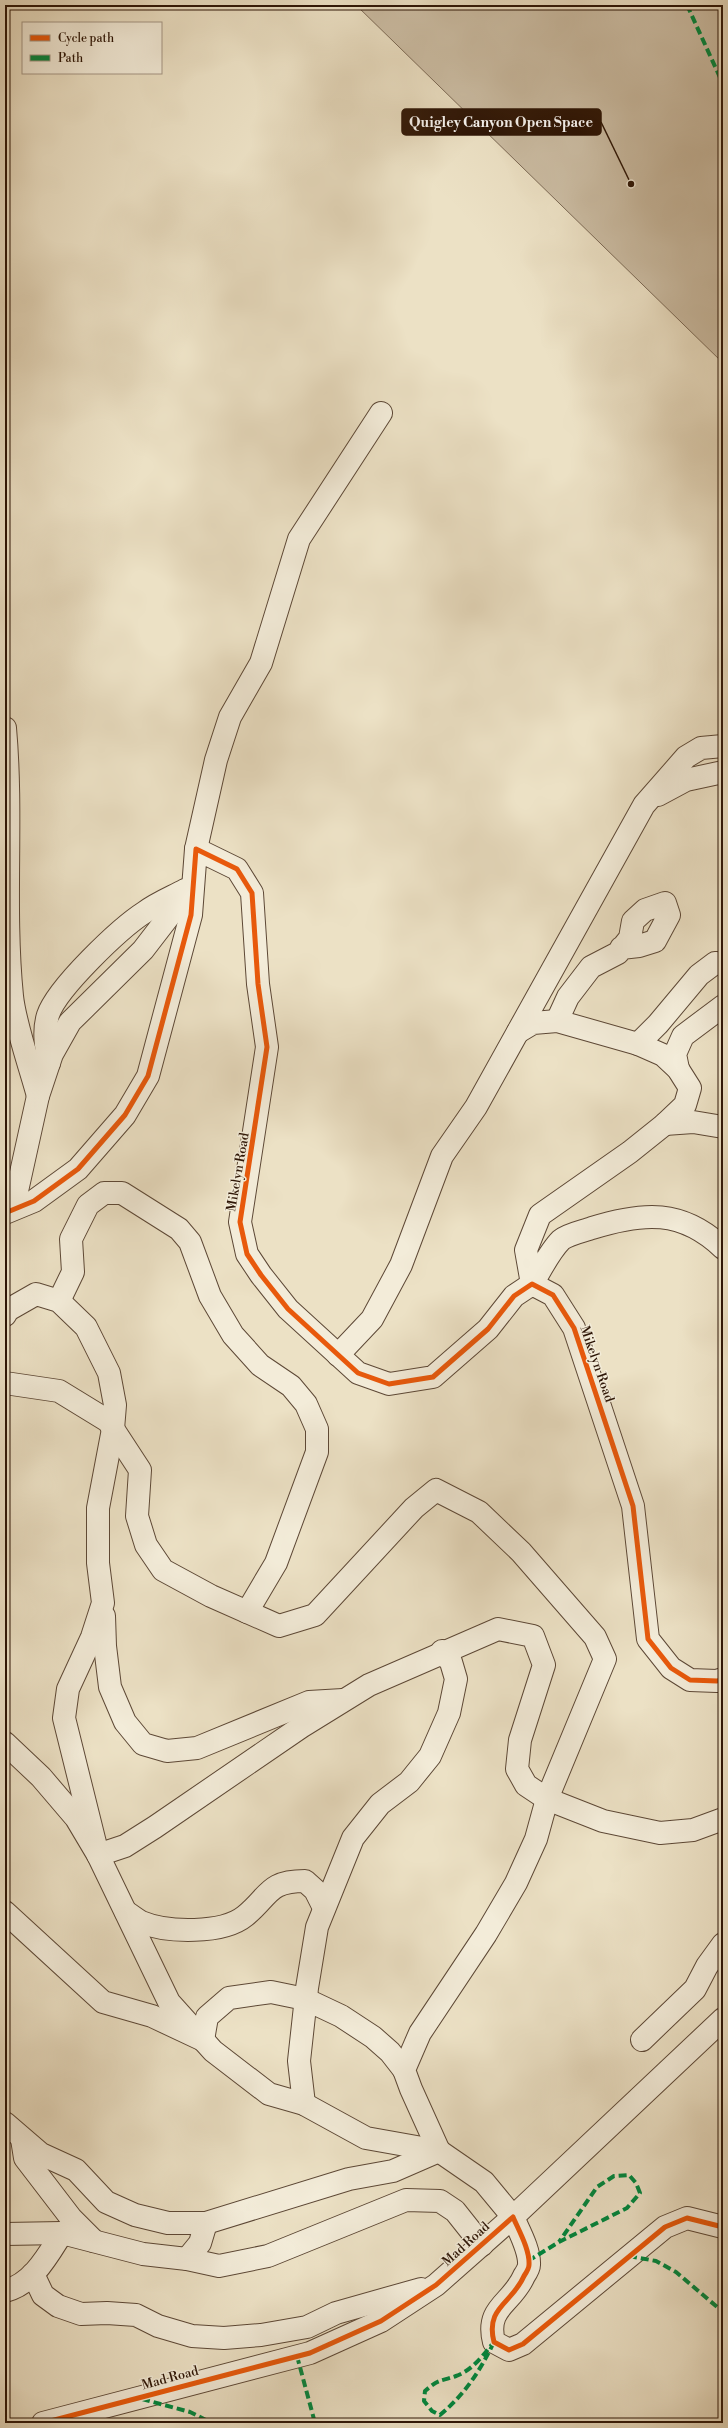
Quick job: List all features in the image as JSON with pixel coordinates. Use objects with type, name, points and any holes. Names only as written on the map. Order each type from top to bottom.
[{"type":"street","points":[[9,1211],[34,1201],[78,1169],[125,1115],[148,1076],[190,915],[196,849],[216,760],[230,717],[261,663],[299,539],[381,413]]},
{"type":"street","points":[[5,728],[9,775],[9,989],[38,1096]]},
{"type":"street","points":[[338,1355],[372,1319],[401,1265],[442,1156],[476,1107],[644,805],[686,757],[701,748],[723,746]]},
{"type":"street","points":[[644,805],[686,780],[723,772]]},
{"type":"street","name":"Mikelyn Road","points":[[196,849],[237,869],[252,893],[258,984],[267,1047],[240,1222],[247,1254],[288,1309],[338,1355],[358,1373],[389,1384],[433,1377],[488,1329],[514,1296],[532,1284],[553,1295],[574,1328],[633,1506],[648,1639],[671,1668],[690,1680],[721,1681]]},
{"type":"street","points":[[9,1211],[38,1096],[49,1063],[70,1022],[143,950],[193,885]]},
{"type":"street","points":[[49,1063],[44,1042],[48,1015],[64,988],[111,940],[144,912],[193,885]]},
{"type":"street","points":[[557,1021],[568,997],[591,967],[618,953],[621,948]]},
{"type":"street","points":[[638,1044],[658,1024],[699,975],[715,963],[723,964]]},
{"type":"street","points":[[678,1069],[675,1054],[683,1036],[723,1006]]},
{"type":"street","points":[[518,1032],[534,1023],[557,1021],[638,1044],[663,1055],[678,1069],[690,1088],[684,1105],[664,1124],[630,1152],[540,1215],[526,1250],[532,1284]]},
{"type":"street","points":[[664,1124],[693,1122],[718,1123]]},
{"type":"street","points":[[59,1301],[73,1272],[71,1239],[88,1205],[104,1193],[122,1193],[179,1228],[190,1242],[210,1296],[234,1335],[260,1365],[291,1386],[306,1404],[317,1429],[317,1452],[276,1563],[247,1612]]},
{"type":"street","points":[[532,1284],[562,1240],[607,1224],[638,1217],[664,1216],[687,1222],[714,1239],[723,1248]]},
{"type":"street","points":[[5,1315],[8,1310],[36,1294],[59,1301],[86,1327],[109,1373],[116,1406],[98,1508],[98,1563],[103,1603],[104,1646],[110,1687],[124,1722],[143,1744],[167,1751],[197,1748],[309,1702],[344,1700]]},
{"type":"street","points":[[5,1383],[59,1391],[108,1421],[140,1470],[137,1516],[146,1545],[163,1570],[247,1612],[279,1626],[315,1615],[414,1508],[436,1490],[479,1512],[521,1552],[595,1638],[605,1659],[548,1799],[536,1839],[516,1883],[486,1934],[420,2033],[404,2070]]},
{"type":"street","points":[[98,1855],[64,1718],[68,1689],[92,1637],[103,1603]]},
{"type":"street","points":[[98,1855],[124,1846],[155,1828],[301,1726],[369,1685],[442,1651],[498,1629],[533,1636],[544,1664],[520,1740],[517,1769],[526,1785],[548,1799],[603,1821],[660,1833],[693,1830],[723,1819]]},
{"type":"street","points":[[304,2104],[299,2061],[306,1999],[317,1927],[353,1838],[380,1804],[409,1782],[430,1756],[449,1713],[456,1679],[451,1662],[442,1651]]},
{"type":"street","points":[[5,1743],[41,1777],[76,1818],[98,1855],[170,2002],[213,2051],[269,2094],[304,2104],[366,2138],[439,2151],[484,2182],[513,2217],[524,2243],[529,2265],[518,2288],[496,2311],[490,2328],[494,2342],[508,2350],[523,2344],[665,2227],[687,2218],[723,2227]]},
{"type":"street","points":[[126,1912],[142,1922],[172,1929],[202,1929],[231,1925],[246,1916],[267,1892],[287,1881],[305,1881],[316,1890],[324,1908]]},
{"type":"street","points":[[5,1912],[103,2002],[152,2016],[203,2040]]},
{"type":"street","points":[[642,2040],[695,1989],[707,1966],[723,1944]]},
{"type":"street","points":[[203,2040],[207,2016],[229,1998],[271,1992],[306,1999],[341,2016],[373,2037],[390,2052],[404,2070],[411,2090],[439,2151]]},
{"type":"street","name":"Mad Road","points":[[43,2423],[310,2353],[382,2321],[436,2285],[482,2245],[720,2024]]},
{"type":"street","points":[[5,2123],[41,2154],[76,2170],[106,2202],[135,2215],[168,2223],[206,2223],[349,2178],[393,2171],[439,2151]]},
{"type":"street","points":[[21,2137],[25,2158],[71,2218],[94,2241]]},
{"type":"street","points":[[5,2234],[62,2232],[143,2254],[187,2259],[219,2266],[268,2256],[406,2200],[440,2201],[455,2211],[482,2245]]},
{"type":"street","points":[[187,2259],[200,2243],[206,2223]]},
{"type":"street","points":[[5,2291],[20,2284],[33,2274],[62,2232]]},
{"type":"street","points":[[33,2274],[43,2295],[58,2306],[81,2314],[107,2313],[136,2315],[158,2326],[192,2336],[224,2338],[261,2335],[307,2327],[336,2313],[399,2294],[436,2285]]},
{"type":"shaded area","points":[[356,5],[723,5],[723,363]]},
{"type":"marked path","points":[[687,5],[723,84]]},
{"type":"marked path","points":[[528,2261],[559,2242],[627,2208],[640,2193],[636,2183],[629,2175],[614,2176],[597,2187],[559,2242]]},
{"type":"marked path","points":[[629,2256],[656,2261],[676,2272],[723,2312]]},
{"type":"marked path","points":[[494,2342],[471,2382],[457,2399],[440,2415],[432,2411],[424,2401],[425,2391],[437,2382],[456,2376],[468,2370],[494,2342]]},
{"type":"marked path","points":[[297,2356],[315,2423]]},
{"type":"marked path","points":[[142,2399],[190,2412],[212,2423]]},
{"type":"cycle path","points":[[5,1213],[34,1201],[78,1169],[125,1115],[148,1076],[191,915],[196,849],[237,869],[252,893],[258,984],[267,1047],[240,1222],[247,1254],[261,1275],[288,1309],[358,1373],[389,1384],[433,1377],[488,1329],[514,1296],[532,1284],[553,1295],[574,1328],[633,1506],[648,1639],[671,1668],[690,1680],[717,1681],[723,1679]]},
{"type":"cycle path","points":[[43,2423],[310,2353],[381,2321],[436,2285],[513,2217],[526,2247],[529,2265],[519,2285],[496,2313],[492,2330],[494,2342],[509,2350],[523,2344],[665,2227],[687,2218],[723,2227]]},
{"type":"place","name":"Quigley Canyon Open Space","points":[[631,184]]}]
